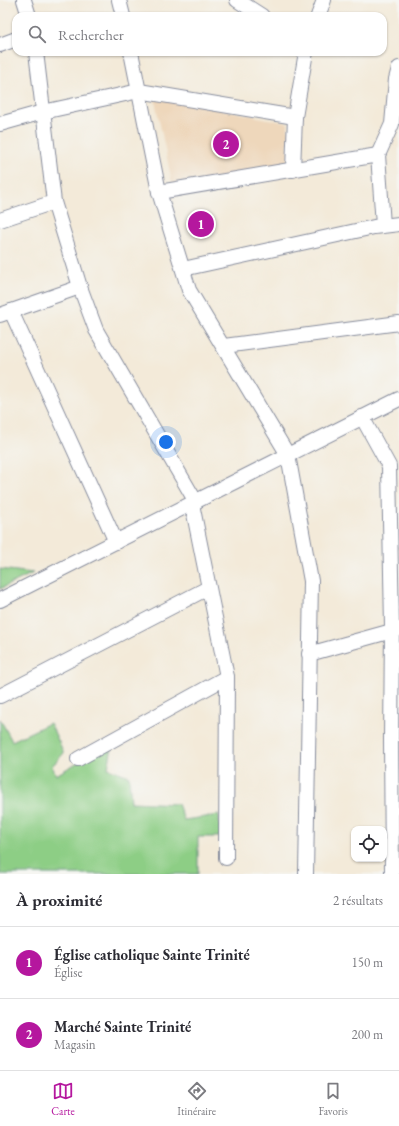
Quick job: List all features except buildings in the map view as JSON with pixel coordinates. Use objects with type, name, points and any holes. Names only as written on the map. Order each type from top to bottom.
[{"type":"street","points":[[24,0],[28,12]]},
{"type":"street","points":[[119,0],[122,12]]},
{"type":"street","points":[[237,0],[256,12]]},
{"type":"street","points":[[320,12],[324,0]]},
{"type":"street","points":[[0,45],[12,40]]},
{"type":"street","points":[[36,56],[54,202],[80,287],[96,330],[194,502],[208,588],[227,676],[226,858]]},
{"type":"street","points":[[132,56],[159,192],[189,290],[224,346],[288,455],[311,581],[306,874]]},
{"type":"street","points":[[293,170],[295,117],[305,56]]},
{"type":"street","points":[[383,225],[378,155],[392,124],[396,79],[399,68]]},
{"type":"street","points":[[0,124],[43,112],[139,91],[295,117]]},
{"type":"street","points":[[159,192],[378,155]]},
{"type":"street","points":[[0,220],[54,202]]},
{"type":"street","points":[[183,269],[383,225],[399,224]]},
{"type":"street","points":[[80,287],[5,313],[116,542]]},
{"type":"street","points":[[224,346],[399,323]]},
{"type":"street","points":[[0,600],[399,399]]},
{"type":"street","points":[[362,418],[389,466],[395,629],[392,874]]},
{"type":"street","points":[[0,696],[208,588]]},
{"type":"street","points":[[309,654],[395,629]]},
{"type":"street","points":[[78,759],[227,676]]},
{"type":"shaded area","points":[[154,96],[288,123],[288,166],[173,187]]},
{"type":"green space","points":[[0,569],[33,573],[0,589]]},
{"type":"green space","points":[[0,719],[12,741],[50,723],[64,753],[52,766],[56,775],[113,742],[108,768],[129,776],[131,802],[178,804],[184,820],[219,815],[220,837],[198,837],[198,874],[0,874]]},
{"type":"place","name":"Marché Sainte Trinité","points":[[226,144]]},
{"type":"place","name":"Église catholique Sainte Trinité","points":[[201,224]]}]
